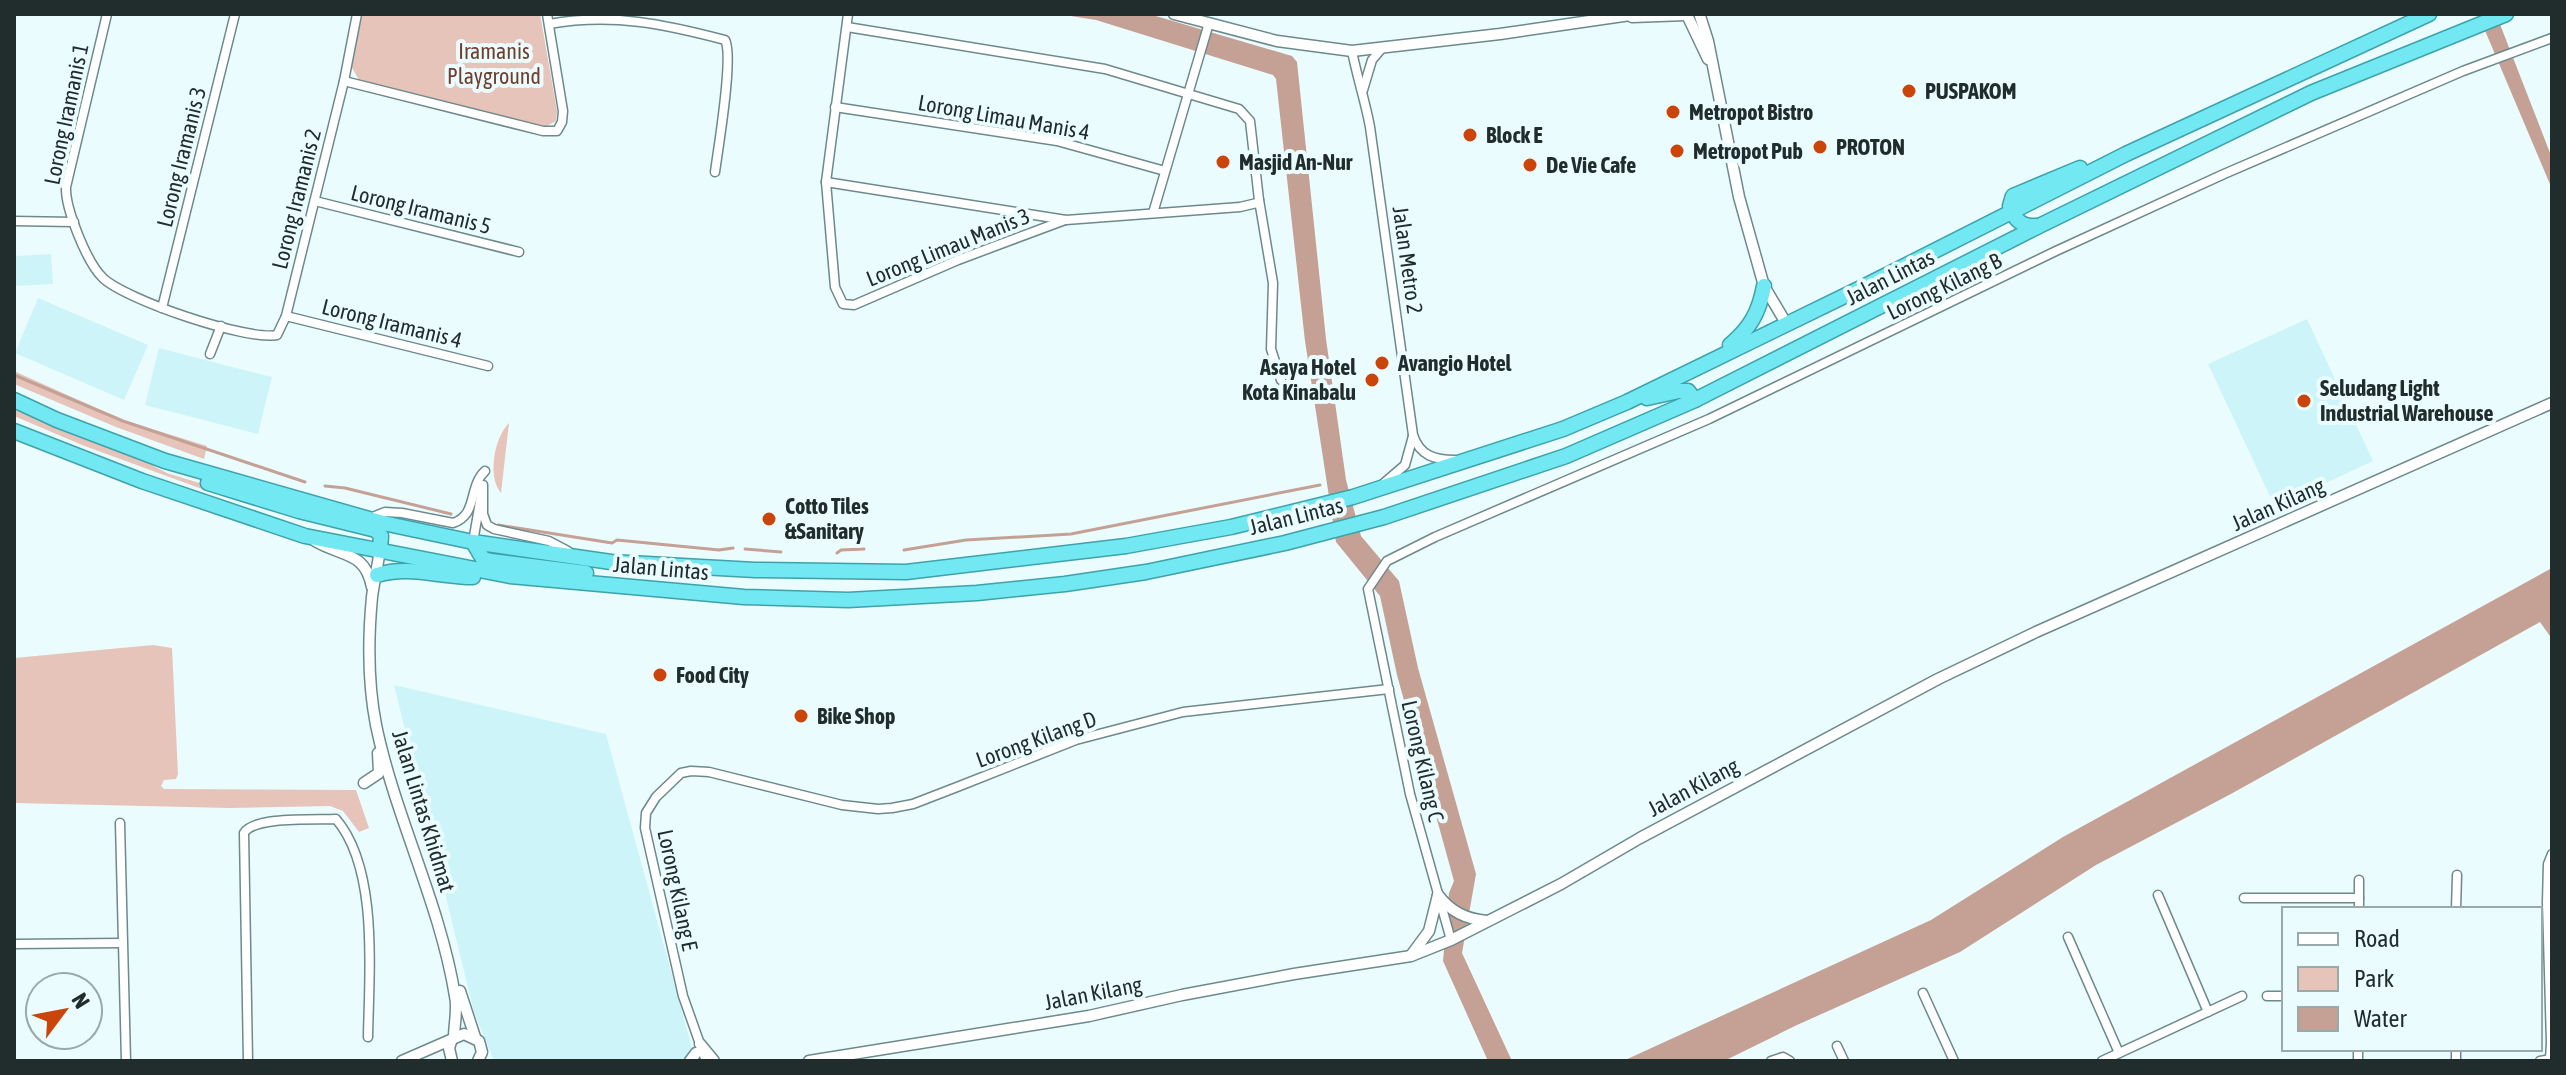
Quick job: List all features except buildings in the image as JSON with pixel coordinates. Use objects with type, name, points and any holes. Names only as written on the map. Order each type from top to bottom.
[{"type":"highway","points":[[2345,52],[2407,14]]},
{"type":"highway","points":[[2039,226],[2025,227],[2012,212],[2010,201],[2022,191],[2111,156],[2126,154],[2431,14],[2429,35],[2416,49]]},
{"type":"highway","name":"Jalan Lintas","points":[[14,431],[142,481],[305,536],[493,574],[708,594],[848,600],[977,593],[1146,572],[1285,543],[1426,504],[1566,456],[1695,400],[2311,93],[2506,14]]},
{"type":"highway","name":"Jalan Lintas","points":[[14,400],[57,420],[165,461],[370,519],[473,542],[611,562],[755,570],[906,572],[1126,546],[1231,527],[1353,497],[1468,461],[1563,429],[1627,402],[2012,212]]},
{"type":"highway","points":[[1718,356],[1752,323],[1764,286]]},
{"type":"highway","points":[[1786,323],[1798,333],[1820,337]]},
{"type":"highway","points":[[1627,402],[1679,391],[1688,391],[1695,400]]},
{"type":"highway","points":[[165,461],[176,472],[225,489],[376,530],[381,536],[380,549]]},
{"type":"highway","points":[[473,542],[483,559],[491,561],[662,583],[708,594]]},
{"type":"highway","points":[[377,575],[404,569],[452,576],[493,574]]},
{"type":"street","name":"Lorong Iramanis 1","points":[[107,14],[66,187],[68,207],[101,276],[112,285],[162,308],[221,326]]},
{"type":"street","name":"Lorong Iramanis 3","points":[[162,308],[235,14]]},
{"type":"street","name":"Lorong Iramanis 2","points":[[286,316],[344,81],[357,14]]},
{"type":"street","points":[[344,81],[457,111],[543,131],[557,131],[561,127],[563,111],[547,14]]},
{"type":"street","points":[[848,14],[826,182],[1066,220],[1240,207],[1259,200]]},
{"type":"street","points":[[1174,14],[1208,26],[1277,41],[1352,51],[1637,14]]},
{"type":"street","points":[[1623,17],[1687,15],[1694,19],[1701,15],[1733,167],[1764,286],[1786,323]]},
{"type":"street","points":[[1687,15],[1714,71]]},
{"type":"street","points":[[549,24],[602,18],[660,25],[725,40],[728,45],[727,78],[715,172]]},
{"type":"street","points":[[1153,213],[1208,26]]},
{"type":"street","points":[[847,27],[1105,69],[1239,109],[1246,114],[1250,121],[1273,283],[1271,349],[1281,380]]},
{"type":"street","name":"Lorong Kilang B","points":[[1368,589],[1387,561],[1435,537],[1709,419],[2056,251],[2224,174],[2512,51],[2552,38]]},
{"type":"street","points":[[1363,90],[1372,60],[1383,47]]},
{"type":"street","name":"Jalan Metro 2","points":[[1352,51],[1357,80],[1363,90],[1393,277],[1413,435],[1409,456],[1402,469],[1381,485],[1353,497]]},
{"type":"street","name":"Lorong Limau Manis 4","points":[[835,107],[1057,141],[1165,171]]},
{"type":"street","name":"Lorong Limau Manis 3","points":[[826,182],[835,287],[843,304],[854,305],[958,260],[1066,220]]},
{"type":"street","name":"Lorong Iramanis 5","points":[[315,201],[519,252]]},
{"type":"street","points":[[14,221],[74,222]]},
{"type":"street","points":[[210,354],[221,326],[267,337],[277,335],[286,316]]},
{"type":"street","name":"Lorong Iramanis 4","points":[[286,316],[488,366]]},
{"type":"street","name":"Jalan Kilang","points":[[809,1061],[1089,1016],[1182,995],[1411,956],[1451,940],[1561,884],[1685,814],[1945,676],[2036,632],[2552,403]]},
{"type":"street","points":[[1413,435],[1416,445],[1428,456],[1439,460],[1468,461]]},
{"type":"street","points":[[370,519],[385,512],[453,523],[460,521],[471,507],[476,479],[485,471]]},
{"type":"street","points":[[473,542],[483,485],[483,514],[487,525],[549,541],[577,556]]},
{"type":"street","points":[[305,536],[330,550],[357,558],[370,575],[373,593]]},
{"type":"street","name":"Jalan Lintas Khidmat","points":[[380,549],[373,593],[369,669],[376,724],[391,783],[422,869],[452,975],[456,997],[453,1040],[449,1048],[452,1061]]},
{"type":"street","name":"Lorong Kilang C","points":[[1368,589],[1410,794],[1451,940]]},
{"type":"street","name":"Lorong Kilang D","points":[[700,771],[842,805],[892,808],[913,804],[1076,740],[1183,712],[1389,689]]},
{"type":"street","points":[[364,783],[379,773],[376,724]]},
{"type":"street","name":"Lorong Kilang E","points":[[700,771],[681,773],[667,784],[651,804],[645,820],[668,933],[692,1022],[696,1055],[706,1061]]},
{"type":"street","points":[[248,1061],[244,833],[247,828],[260,822],[336,819],[351,841],[365,890],[369,925],[368,1037]]},
{"type":"street","points":[[120,823],[126,1061]]},
{"type":"street","points":[[2547,1060],[2547,902],[2548,864],[2552,854]]},
{"type":"street","points":[[2456,907],[2457,875]]},
{"type":"street","points":[[2359,880],[2359,907]]},
{"type":"street","points":[[1438,895],[1448,907],[1461,914],[1489,921]]},
{"type":"street","points":[[1411,956],[1429,931],[1438,895]]},
{"type":"street","points":[[2158,895],[2208,1012]]},
{"type":"street","points":[[2244,898],[2359,898]]},
{"type":"street","points":[[2068,937],[2119,1053]]},
{"type":"street","points":[[14,944],[122,943]]},
{"type":"street","points":[[452,975],[482,1058]]},
{"type":"street","points":[[1923,993],[1954,1061]]},
{"type":"street","points":[[2102,1061],[2242,996]]},
{"type":"street","points":[[2267,996],[2282,996]]},
{"type":"street","points":[[402,1061],[464,1034],[475,1037]]},
{"type":"street","points":[[1837,1046],[1844,1061]]},
{"type":"street","points":[[696,1055],[714,1061]]},
{"type":"street","points":[[1771,1061],[1783,1057],[1790,1061]]},
{"type":"shaded area","points":[[51,254],[53,284],[14,286],[14,256]]},
{"type":"shaded area","points":[[38,298],[148,345],[124,400],[15,353]]},
{"type":"shaded area","points":[[2307,319],[2373,461],[2275,507],[2208,364]]},
{"type":"shaded area","points":[[159,348],[272,377],[258,434],[145,405]]},
{"type":"shaded area","points":[[394,685],[606,734],[692,1048],[684,1061],[494,1061],[474,1012]]},
{"type":"green space","name":"Iramanis Playground","points":[[361,14],[540,14],[557,111],[556,121],[545,127],[359,80],[351,66]]},
{"type":"green space","points":[[14,371],[123,420],[207,446],[204,459],[116,427],[14,384]]},
{"type":"green space","points":[[14,406],[167,473],[362,533],[315,523],[202,489],[82,445],[14,416]]},
{"type":"green space","points":[[509,423],[501,493],[494,477],[494,458],[499,438]]},
{"type":"green space","points":[[153,645],[172,648],[178,774],[176,779],[164,780],[161,786],[164,789],[356,790],[369,828],[359,832],[343,811],[330,806],[230,808],[14,803],[14,658]]},
{"type":"water","points":[[1058,14],[1149,14],[1292,56],[1297,62],[1326,339],[1346,480],[1361,536],[1399,581],[1418,668],[1476,874],[1462,953],[1512,1061],[1488,1061],[1443,961],[1449,893],[1454,881],[1397,675],[1380,596],[1336,542],[1305,341],[1276,79],[1273,75],[1096,20]]},
{"type":"water","points":[[2478,14],[2496,14],[2552,158],[2552,189]]},
{"type":"water","points":[[2552,568],[2552,639],[2540,622],[2229,795],[2096,865],[1960,952],[1724,1061],[1623,1061],[1931,920],[2063,837]]},
{"type":"waterway","points":[[14,375],[123,421],[305,482]]},
{"type":"waterway","points":[[904,550],[966,540],[1071,534],[1320,485]]},
{"type":"waterway","points":[[325,486],[451,514]]},
{"type":"waterway","points":[[498,525],[612,543],[617,540],[719,550],[733,548]]},
{"type":"waterway","points":[[745,549],[781,552]]},
{"type":"waterway","points":[[837,553],[864,549]]},
{"type":"place","name":"PUSPAKOM","points":[[1909,91]]},
{"type":"place","name":"Metropot Bistro","points":[[1673,112]]},
{"type":"place","name":"Block E","points":[[1470,135]]},
{"type":"place","name":"PROTON","points":[[1820,147]]},
{"type":"place","name":"Metropot Pub","points":[[1677,151]]},
{"type":"place","name":"Masjid An-Nur","points":[[1223,162]]},
{"type":"place","name":"De Vie Cafe","points":[[1530,165]]},
{"type":"place","name":"Avangio Hotel","points":[[1382,363]]},
{"type":"place","name":"Asaya Hotel Kota Kinabalu","points":[[1372,380]]},
{"type":"place","name":"Seludang Light Industrial Warehouse","points":[[2304,401]]},
{"type":"place","name":"Cotto Tiles &Sanitary","points":[[769,519]]},
{"type":"place","name":"Food City","points":[[660,675]]},
{"type":"place","name":"Bike Shop","points":[[801,716]]}]
